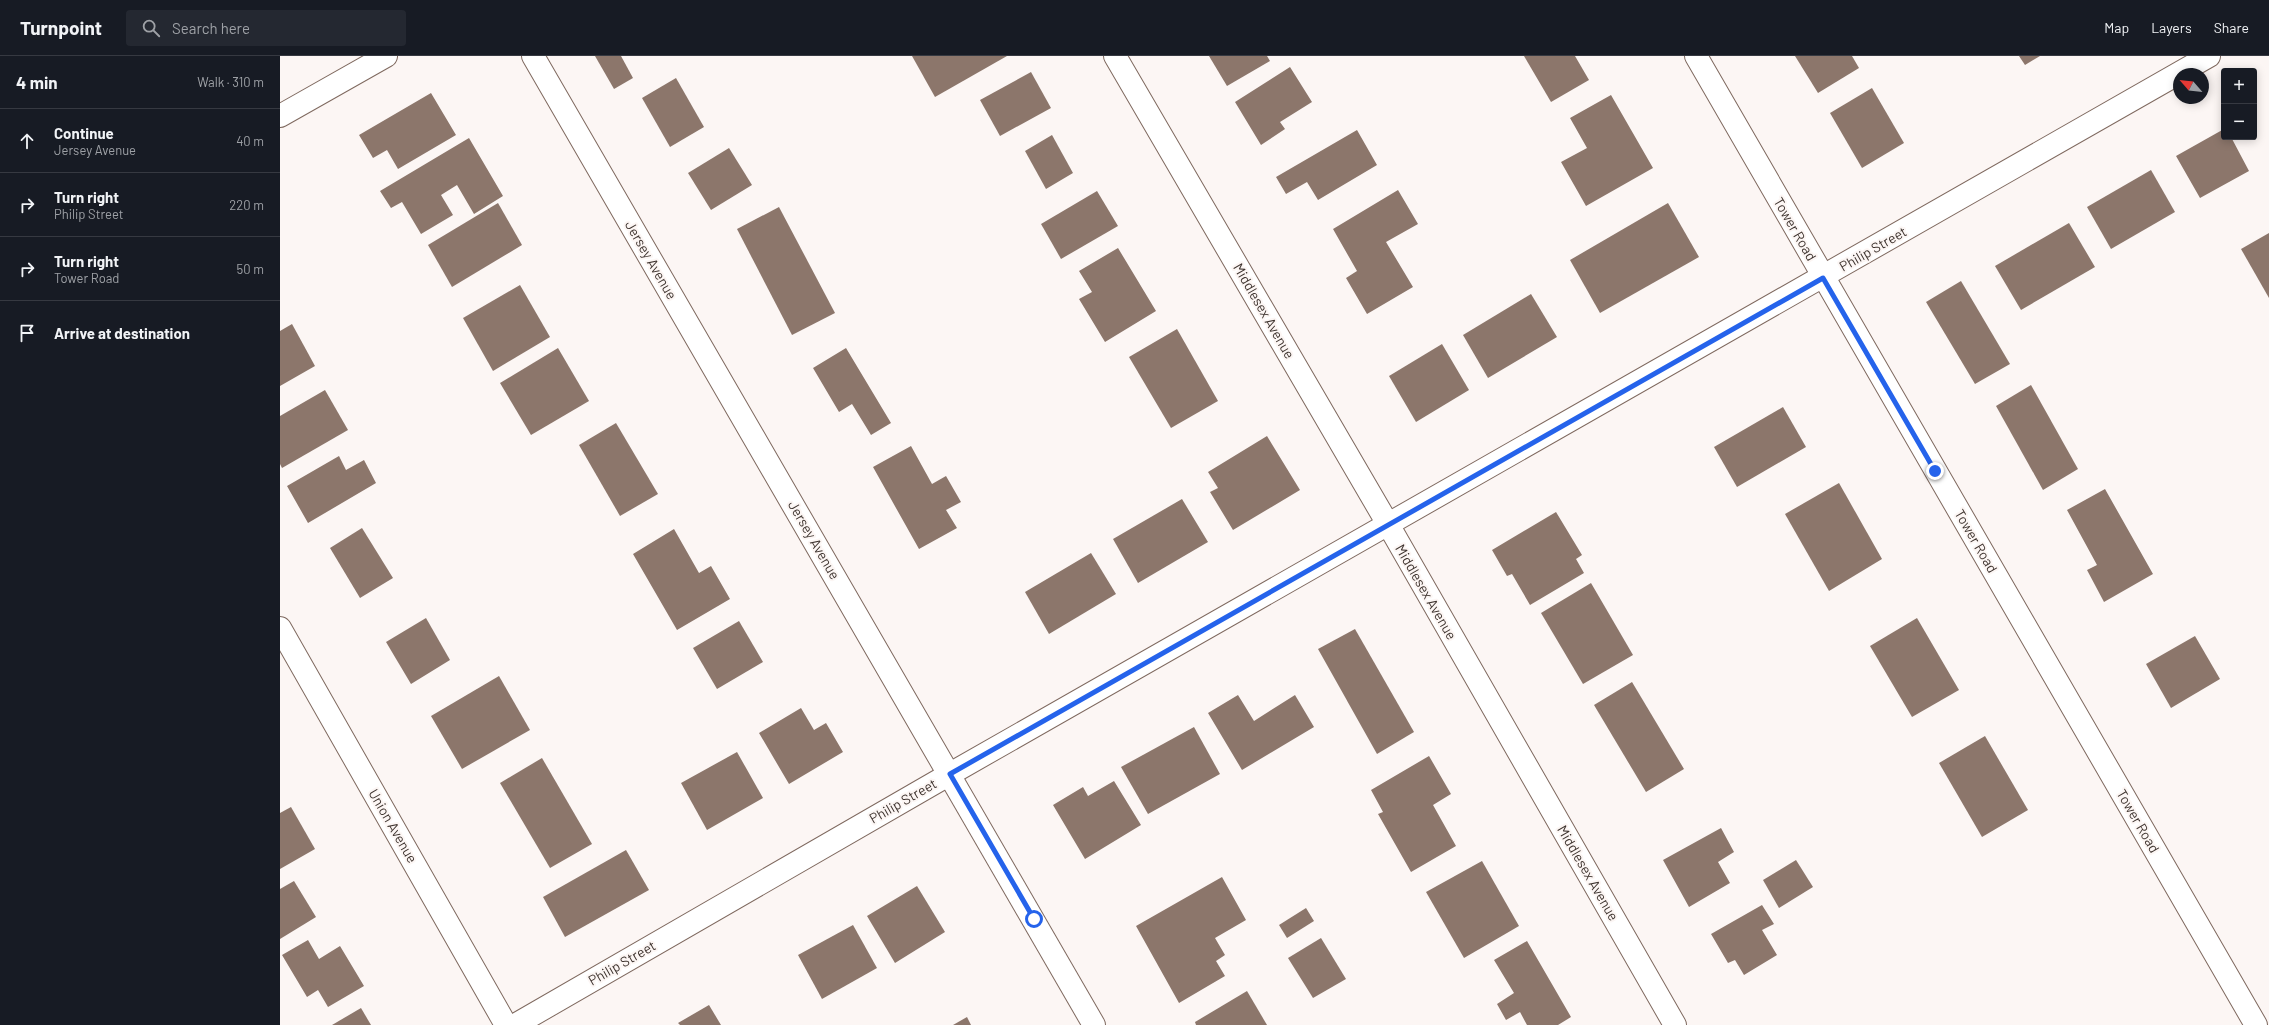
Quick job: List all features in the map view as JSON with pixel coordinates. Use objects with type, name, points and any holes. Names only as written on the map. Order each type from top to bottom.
[{"type":"street","points":[[280,116],[386,56]]},
{"type":"street","name":"Jersey Avenue","points":[[533,56],[1094,1025]]},
{"type":"street","name":"Middlesex Avenue","points":[[1115,56],[1675,1025]]},
{"type":"street","name":"Tower Road","points":[[1696,56],[2256,1025]]},
{"type":"street","name":"Philip Street","points":[[515,1025],[950,774],[1823,278],[2209,56]]},
{"type":"street","name":"Union Avenue","points":[[280,628],[506,1025]]},
{"type":"building","points":[[595,56],[621,56],[633,78],[614,89]]},
{"type":"building","points":[[912,56],[1007,56],[935,97]]},
{"type":"building","points":[[1209,56],[1267,56],[1270,61],[1227,86]]},
{"type":"building","points":[[1524,56],[1575,56],[1589,80],[1551,102]]},
{"type":"building","points":[[1795,56],[1852,56],[1859,68],[1818,93]]},
{"type":"building","points":[[2019,56],[2040,56],[2025,65]]},
{"type":"building","points":[[1290,67],[1312,102],[1280,122],[1285,129],[1261,145],[1235,102]]},
{"type":"building","points":[[1031,72],[1051,108],[1000,136],[980,100]]},
{"type":"building","points":[[676,78],[704,127],[670,147],[642,98]]},
{"type":"building","points":[[1872,88],[1904,143],[1862,168],[1830,113]]},
{"type":"building","points":[[431,93],[456,135],[398,169],[387,150],[373,158],[359,135]]},
{"type":"building","points":[[1611,95],[1653,168],[1586,206],[1561,162],[1587,148],[1570,118]]},
{"type":"building","points":[[1357,130],[1377,165],[1318,200],[1307,182],[1286,194],[1276,177]]},
{"type":"building","points":[[2221,131],[2221,140],[2233,140],[2249,171],[2200,198],[2176,156]]},
{"type":"building","points":[[1052,135],[1073,173],[1046,189],[1025,151]]},
{"type":"building","points":[[469,138],[503,196],[474,214],[457,185],[441,195],[453,215],[421,234],[402,202],[391,208],[380,191]]},
{"type":"building","points":[[729,148],[752,185],[711,210],[688,173]]},
{"type":"building","points":[[2151,170],[2175,212],[2111,249],[2087,207]]},
{"type":"building","points":[[1398,190],[1418,224],[1386,242],[1413,287],[1367,314],[1346,278],[1357,271],[1333,229]]},
{"type":"building","points":[[1097,191],[1118,226],[1061,259],[1041,224]]},
{"type":"building","points":[[498,203],[522,245],[452,287],[428,245]]},
{"type":"building","points":[[1668,203],[1699,257],[1600,313],[1570,260]]},
{"type":"building","points":[[779,207],[835,313],[792,335],[737,229]]},
{"type":"building","points":[[2069,223],[2095,267],[2021,310],[1995,266]]},
{"type":"building","points":[[2269,233],[2269,298],[2241,249]]},
{"type":"building","points":[[1118,248],[1156,311],[1105,342],[1079,299],[1092,292],[1079,271]]},
{"type":"building","points":[[1961,281],[2010,364],[1975,384],[1926,302]]},
{"type":"building","points":[[520,285],[550,337],[493,371],[463,318]]},
{"type":"building","points":[[1531,294],[1557,337],[1488,378],[1463,335]]},
{"type":"building","points":[[292,324],[315,366],[280,386],[280,331]]},
{"type":"building","points":[[1177,329],[1218,401],[1171,428],[1129,357]]},
{"type":"building","points":[[1442,344],[1469,390],[1416,422],[1389,376]]},
{"type":"building","points":[[558,348],[589,401],[531,435],[500,383]]},
{"type":"building","points":[[846,348],[891,423],[871,435],[852,404],[839,412],[813,368]]},
{"type":"building","points":[[2031,385],[2078,469],[2043,490],[1996,406]]},
{"type":"building","points":[[325,390],[348,430],[282,468],[280,464],[280,416]]},
{"type":"building","points":[[1783,407],[1806,447],[1737,487],[1714,447]]},
{"type":"building","points":[[616,423],[658,494],[620,516],[579,445]]},
{"type":"building","points":[[1267,436],[1300,490],[1233,530],[1210,492],[1218,488],[1208,472]]},
{"type":"building","points":[[911,446],[932,484],[946,476],[961,502],[946,510],[957,528],[919,549],[873,467]]},
{"type":"building","points":[[339,456],[346,470],[364,460],[376,483],[308,523],[287,486]]},
{"type":"building","points":[[1839,483],[1882,559],[1829,591],[1785,514]]},
{"type":"building","points":[[2105,489],[2153,574],[2104,602],[2087,570],[2097,565],[2067,510]]},
{"type":"building","points":[[1182,499],[1208,542],[1138,583],[1113,539]]},
{"type":"building","points":[[1556,512],[1582,555],[1576,559],[1584,573],[1530,605],[1512,574],[1507,576],[1492,550]]},
{"type":"building","points":[[362,528],[393,578],[360,598],[330,548]]},
{"type":"building","points":[[674,529],[699,573],[711,566],[730,599],[677,630],[633,554]]},
{"type":"building","points":[[1091,553],[1116,594],[1049,634],[1025,592]]},
{"type":"building","points":[[1591,583],[1633,655],[1583,684],[1541,613]]},
{"type":"building","points":[[426,618],[450,660],[411,684],[386,642]]},
{"type":"building","points":[[1917,618],[1959,690],[1912,717],[1870,646]]},
{"type":"building","points":[[739,621],[763,662],[717,689],[693,648]]},
{"type":"building","points":[[1355,629],[1414,732],[1377,754],[1318,649]]},
{"type":"building","points":[[2195,636],[2220,679],[2171,708],[2146,664]]},
{"type":"building","points":[[499,676],[530,730],[462,769],[431,716]]},
{"type":"building","points":[[1632,682],[1684,769],[1646,792],[1594,705]]},
{"type":"building","points":[[1238,695],[1254,721],[1295,695],[1314,727],[1242,770],[1208,713]]},
{"type":"building","points":[[801,708],[814,730],[826,723],[843,752],[789,784],[759,733]]},
{"type":"building","points":[[1194,727],[1220,774],[1148,814],[1121,767]]},
{"type":"building","points":[[1985,736],[2028,810],[1982,837],[1939,763]]},
{"type":"building","points":[[737,752],[763,798],[707,830],[681,783]]},
{"type":"building","points":[[1429,756],[1451,794],[1433,805],[1456,846],[1411,872],[1378,814],[1383,812],[1371,790]]},
{"type":"building","points":[[542,758],[592,844],[550,868],[500,783]]},
{"type":"building","points":[[1114,781],[1141,825],[1085,859],[1053,805],[1083,787],[1088,796]]},
{"type":"building","points":[[291,807],[315,849],[280,869],[280,813]]},
{"type":"building","points":[[1721,828],[1734,852],[1718,862],[1730,883],[1689,907],[1663,860]]},
{"type":"building","points":[[626,850],[649,890],[565,937],[543,897]]},
{"type":"building","points":[[1796,860],[1813,887],[1779,908],[1763,880]]},
{"type":"building","points":[[1482,861],[1519,926],[1464,958],[1426,892]]},
{"type":"building","points":[[1222,877],[1246,920],[1215,938],[1225,955],[1216,961],[1225,976],[1179,1003],[1136,926]]},
{"type":"building","points":[[294,881],[316,917],[280,939],[280,889]]},
{"type":"building","points":[[917,886],[945,932],[895,963],[867,916]]},
{"type":"building","points":[[1762,905],[1774,924],[1762,930],[1777,955],[1744,975],[1735,960],[1728,963],[1711,934]]},
{"type":"building","points":[[1306,908],[1314,921],[1287,938],[1279,925]]},
{"type":"building","points":[[853,925],[877,968],[822,999],[798,955]]},
{"type":"building","points":[[1321,938],[1346,979],[1313,998],[1288,958]]},
{"type":"building","points":[[308,940],[319,959],[340,946],[364,986],[328,1007],[318,990],[307,997],[282,955]]},
{"type":"building","points":[[1527,941],[1571,1017],[1558,1025],[1527,1025],[1520,1012],[1506,1020],[1497,1004],[1514,993],[1494,960]]},
{"type":"building","points":[[1247,991],[1267,1025],[1196,1025],[1195,1022]]},
{"type":"building","points":[[709,1005],[721,1025],[680,1025],[678,1023]]},
{"type":"building","points":[[361,1008],[371,1025],[332,1025]]},
{"type":"building","points":[[967,1017],[971,1025],[953,1025]]},
{"type":"route","points":[[1034,919],[950,774],[1823,278],[1935,471]]}]
